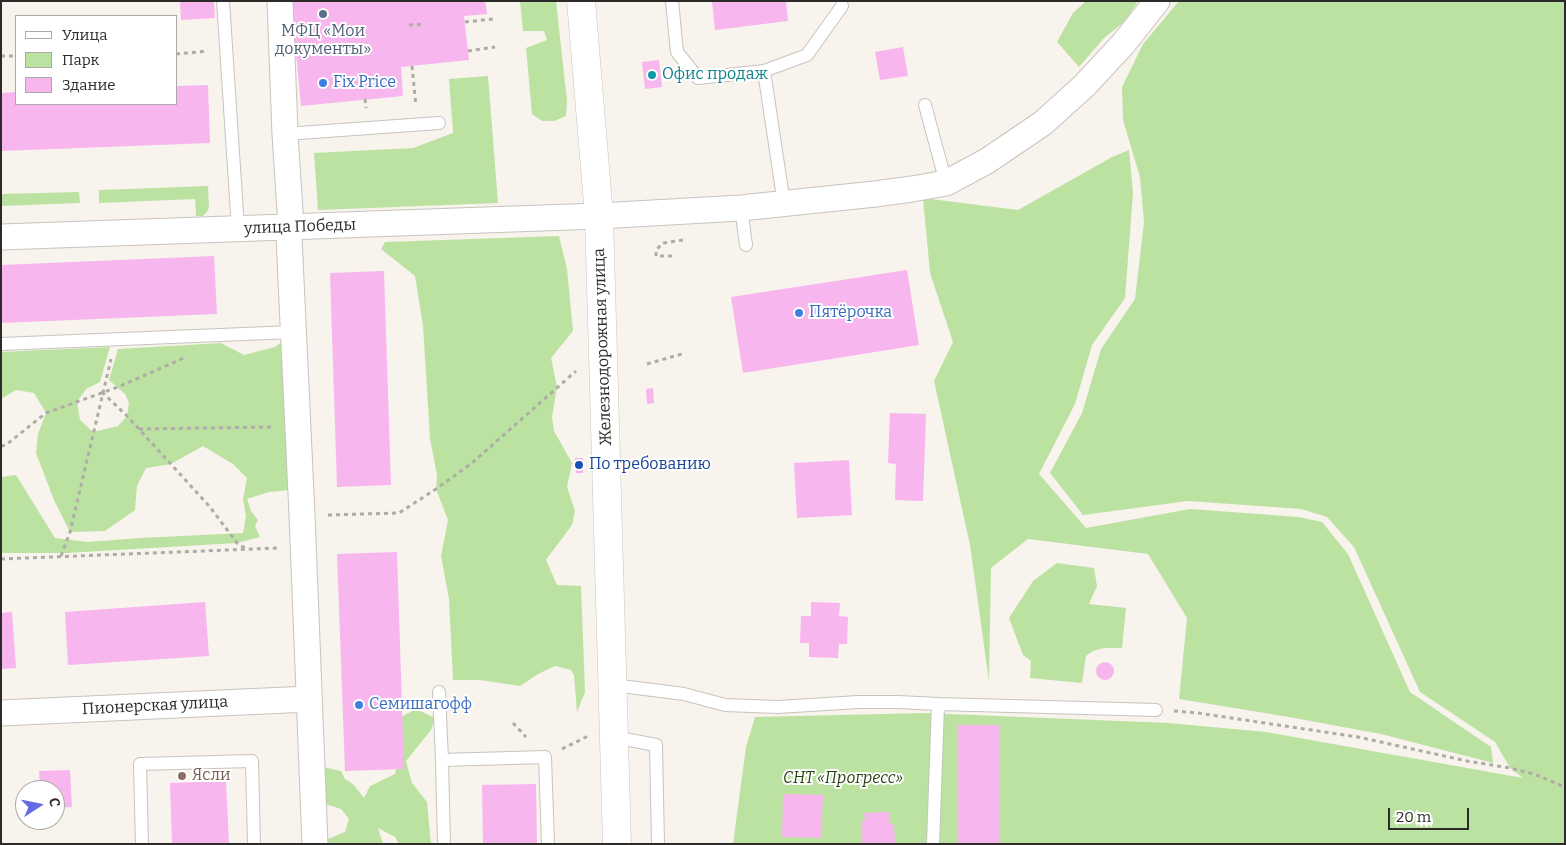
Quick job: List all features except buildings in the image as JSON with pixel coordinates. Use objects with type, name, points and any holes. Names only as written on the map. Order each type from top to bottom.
[{"type":"main road","name":"Железнодорожная улица","points":[[581,1],[599,216],[617,844]]},
{"type":"street","points":[[280,1],[291,227],[289,238],[302,515],[314,844]]},
{"type":"street","name":"улица Победы","points":[[1,237],[599,216],[741,208],[903,191],[946,183],[987,161],[1043,123],[1084,86],[1124,43],[1157,1]]},
{"type":"street","name":"Пионерская улица","points":[[1,713],[309,699]]},
{"type":"lane","points":[[223,1],[238,229]]},
{"type":"lane","points":[[672,1],[677,52],[698,78],[764,72],[807,55],[842,6]]},
{"type":"lane","points":[[764,72],[784,204]]},
{"type":"lane","points":[[925,105],[946,183]]},
{"type":"lane","points":[[285,134],[439,123]]},
{"type":"lane","points":[[741,208],[746,245]]},
{"type":"lane","points":[[1,344],[293,332]]},
{"type":"lane","points":[[613,685],[684,694],[725,705],[778,708],[858,702],[898,702],[1156,710]]},
{"type":"lane","points":[[439,692],[444,844]]},
{"type":"lane","points":[[933,844],[938,704]]},
{"type":"lane","points":[[614,737],[656,745],[658,844]]},
{"type":"lane","points":[[442,760],[546,757],[548,844]]},
{"type":"lane","points":[[142,844],[140,764],[252,761],[254,844]]},
{"type":"path","points":[[465,22],[493,19]]},
{"type":"path","points":[[409,25],[424,24]]},
{"type":"path","points":[[468,50],[495,47]]},
{"type":"path","points":[[178,54],[226,48]]},
{"type":"path","points":[[1,56],[15,56]]},
{"type":"path","points":[[412,66],[418,124]]},
{"type":"path","points":[[672,256],[656,256],[656,250],[663,243],[688,239]]},
{"type":"path","points":[[61,556],[70,532],[116,339]]},
{"type":"path","points":[[647,364],[682,354]]},
{"type":"path","points":[[1,446],[6,445],[46,413],[186,357]]},
{"type":"path","points":[[302,515],[399,513],[472,463],[577,370]]},
{"type":"path","points":[[102,392],[210,507],[237,543],[246,549]]},
{"type":"path","points":[[138,429],[297,426]]},
{"type":"path","points":[[1,559],[302,547]]},
{"type":"path","points":[[1156,710],[1198,713],[1358,737],[1526,772],[1565,787]]},
{"type":"green space","points":[[520,1],[556,1],[567,101],[566,116],[554,121],[542,121],[532,114],[526,48],[547,40],[544,31],[523,31]]},
{"type":"green space","points":[[1086,1],[1138,1],[1125,21],[1103,39],[1079,67],[1057,42],[1073,13]]},
{"type":"green space","name":"СНТ «Прогресс»","points":[[1179,1],[1565,1],[1565,844],[733,844],[746,747],[755,717],[925,713],[1169,723],[1266,732],[1523,778],[1510,768],[1495,742],[1420,692],[1354,547],[1327,517],[1301,509],[1188,501],[1083,515],[1050,473],[1082,413],[1101,349],[1135,299],[1144,222],[1140,177],[1123,120],[1122,87],[1143,44]]},
{"type":"green space","points":[[488,76],[498,203],[318,210],[314,153],[413,148],[453,133],[449,79]]},
{"type":"green space","points":[[1129,150],[1133,193],[1125,298],[1092,345],[1075,404],[1039,474],[1086,528],[1190,509],[1299,517],[1322,522],[1348,554],[1410,692],[1491,747],[1493,763],[1381,734],[1179,699],[1187,618],[1148,554],[1028,539],[991,568],[989,681],[970,545],[934,381],[953,342],[930,273],[923,198],[1018,210],[1112,157]]},
{"type":"green space","points":[[208,186],[209,208],[203,216],[196,216],[195,199],[99,203],[99,190]]},
{"type":"green space","points":[[79,192],[80,203],[1,206],[1,194]]},
{"type":"green space","points":[[559,236],[567,269],[573,331],[551,358],[557,387],[552,417],[554,431],[572,463],[567,487],[575,511],[572,525],[546,560],[557,585],[581,586],[585,692],[577,712],[574,675],[571,670],[555,666],[520,686],[480,680],[453,680],[449,599],[441,556],[448,520],[436,489],[437,475],[430,439],[423,326],[415,276],[381,249],[385,242]]},
{"type":"green space","points":[[284,340],[289,490],[269,492],[247,499],[251,511],[258,520],[255,526],[260,537],[237,543],[67,553],[1,553],[1,477],[16,475],[55,538],[88,542],[243,533],[246,516],[243,499],[247,478],[233,464],[203,446],[171,464],[146,468],[137,486],[135,510],[105,531],[70,532],[54,500],[36,453],[38,434],[46,413],[34,393],[16,390],[1,399],[1,352],[110,347],[100,382],[86,389],[77,402],[80,420],[93,432],[118,426],[127,416],[129,403],[125,394],[109,380],[118,349],[221,343],[244,355],[275,347]]},
{"type":"green space","points":[[1057,563],[1094,568],[1097,586],[1089,604],[1126,608],[1122,648],[1104,648],[1093,651],[1086,656],[1082,683],[1030,678],[1031,661],[1023,655],[1009,618],[1033,581]]},
{"type":"green space","points":[[416,709],[435,718],[431,730],[406,761],[412,783],[427,802],[431,844],[399,844],[395,837],[378,828],[383,844],[324,844],[323,841],[345,832],[349,819],[341,809],[319,802],[319,766],[341,771],[345,779],[353,784],[364,798],[370,786],[395,774],[399,754],[399,718]]},
{"type":"place","name":"МФЦ «Мои документы»","points":[[323,14]]},
{"type":"place","name":"Офис продаж","points":[[652,75]]},
{"type":"place","name":"Fix Price","points":[[323,83]]},
{"type":"place","name":"Пятёрочка","points":[[799,313]]},
{"type":"place","name":"По требованию","points":[[579,465]]},
{"type":"place","name":"Семишагофф","points":[[359,705]]},
{"type":"place","name":"Ясли","points":[[182,776]]}]
